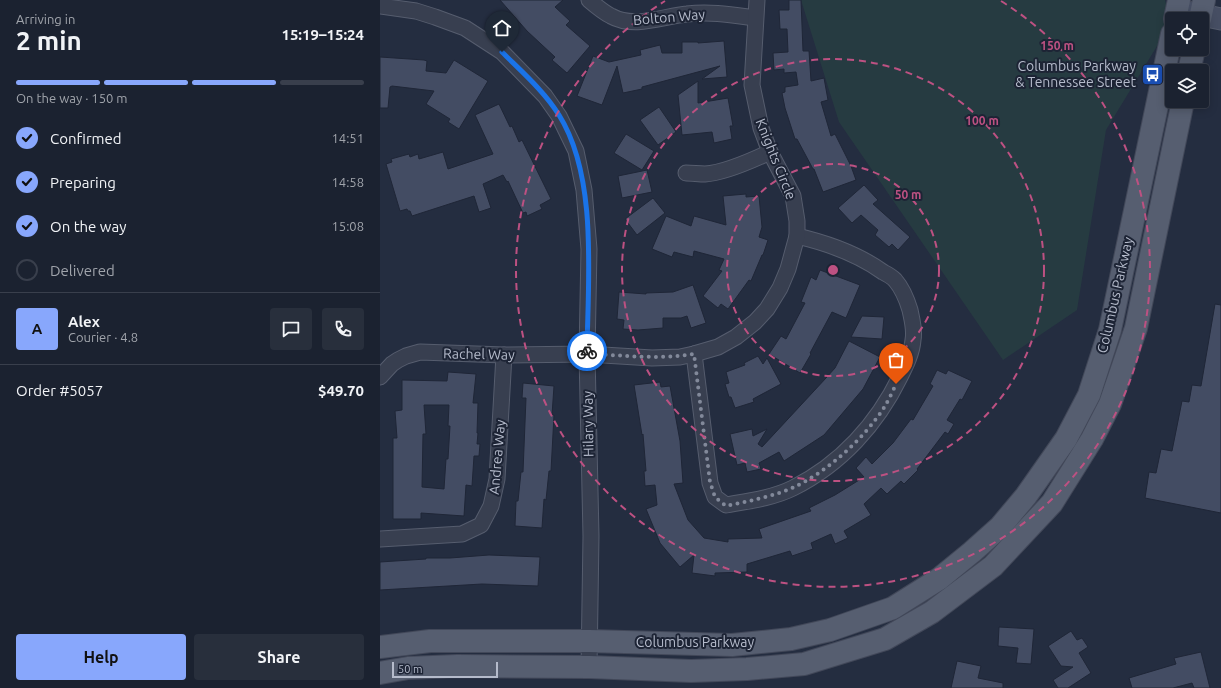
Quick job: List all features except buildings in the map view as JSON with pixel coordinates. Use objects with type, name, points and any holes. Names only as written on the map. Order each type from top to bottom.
[{"type":"main road","points":[[1177,10],[1196,12]]},
{"type":"main road","name":"Columbus Parkway","points":[[380,647],[430,641],[589,641],[732,645],[792,639],[830,630],[893,608],[939,579],[1000,527],[1026,496],[1066,439],[1089,395],[1110,330],[1167,56]]},
{"type":"main road","name":"Columbus Parkway","points":[[380,673],[408,668],[458,666],[589,667],[691,671],[747,669],[804,664],[885,639],[932,612],[993,566],[1052,503],[1092,439],[1110,404],[1136,328],[1182,108]]},
{"type":"street","name":"Bolton Way","points":[[589,0],[613,17],[628,21],[640,22],[687,14],[708,13],[755,18]]},
{"type":"street","name":"Knights Circle","points":[[587,354],[652,358],[694,354],[718,347],[736,337],[755,322],[767,309],[780,288],[788,269],[797,236],[797,221],[793,196],[770,152],[761,128],[752,85],[757,0]]},
{"type":"street","name":"Hilary Way","points":[[380,6],[416,11],[465,28],[502,52],[545,96],[559,116],[576,151],[584,190],[589,249],[587,354],[591,536],[589,667]]},
{"type":"street","points":[[686,173],[706,174],[752,160],[770,152]]},
{"type":"street","points":[[694,354],[710,482],[715,497],[726,506],[762,499],[792,488],[824,469],[843,454],[865,432],[884,407],[909,359],[914,340],[913,323],[907,300],[895,280],[871,263],[826,244],[797,236]]},
{"type":"street","name":"Rachel Way","points":[[380,377],[392,364],[398,360],[420,352],[504,355],[587,354]]},
{"type":"street","name":"Andrea Way","points":[[380,539],[462,534],[481,525],[491,506],[497,480],[504,355]]},
{"type":"green space","points":[[801,0],[1165,0],[1168,12],[1165,12],[1165,33],[1106,130],[1077,310],[1003,360],[839,122]]},
{"type":"way so far","points":[[587,351],[587,354],[652,358],[694,354],[710,482],[715,497],[726,506],[762,499],[792,488],[818,473],[843,454],[865,432],[884,407],[896,384]]},
{"type":"place","name":"Columbus Parkway & Tennessee Street","points":[[1152,74]]},
{"type":"route","points":[[502,52],[545,96],[559,116],[576,151],[584,190],[589,249],[587,351]]}]
